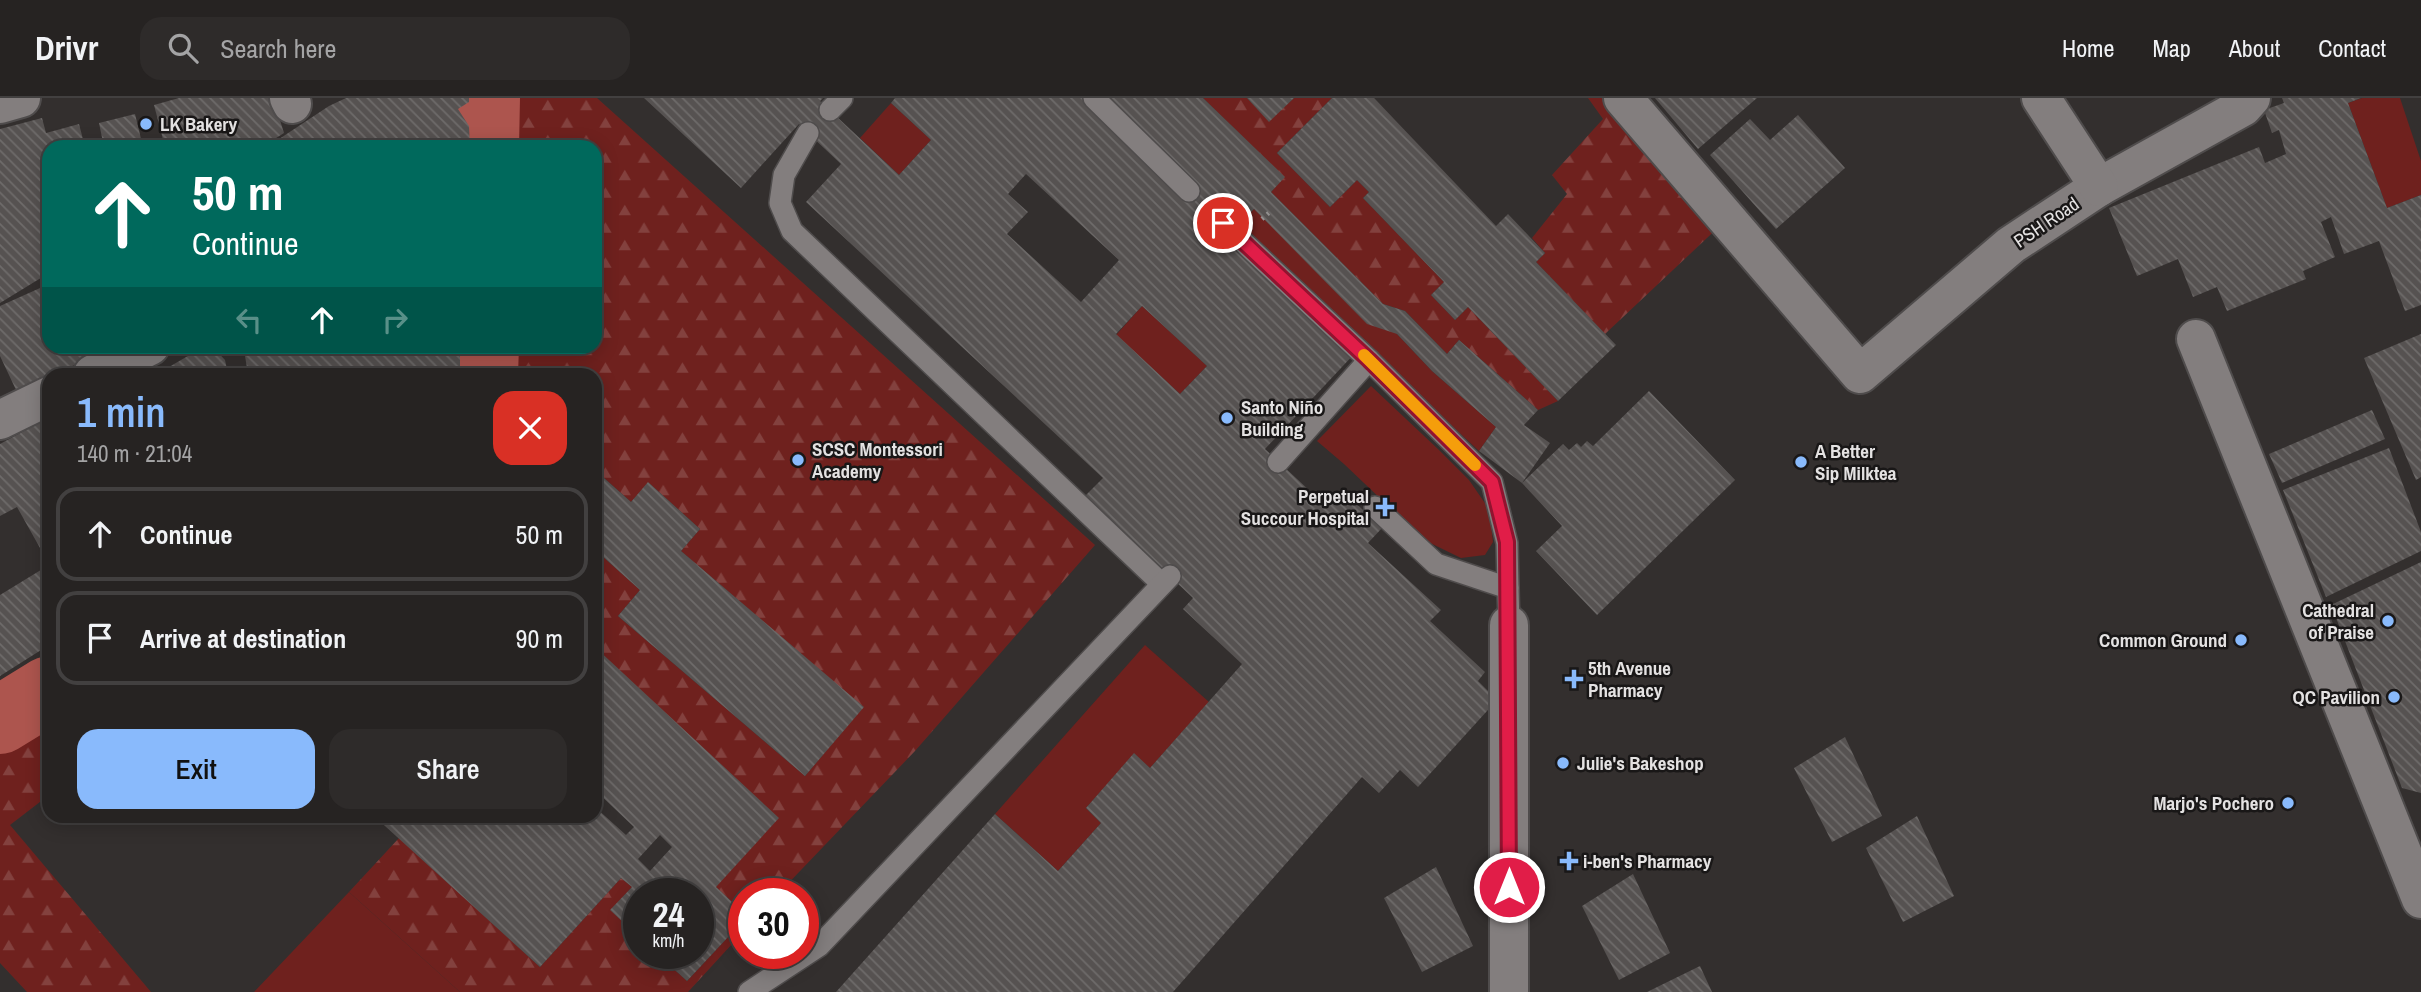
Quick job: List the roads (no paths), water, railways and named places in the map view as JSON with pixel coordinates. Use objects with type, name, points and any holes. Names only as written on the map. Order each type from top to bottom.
[{"type":"street","points":[[0,104],[21,98]]},
{"type":"street","name":"PSH Road","points":[[1623,98],[1860,374],[2011,245],[2099,187],[2243,107],[2251,98]]},
{"type":"street","points":[[2041,98],[2099,187]]},
{"type":"street","points":[[2196,339],[2421,899]]},
{"type":"street","points":[[105,368],[134,354]]},
{"type":"street","points":[[0,420],[42,399]]},
{"type":"street","points":[[1508,607],[1509,992]]},
{"type":"lane","points":[[1094,98],[1189,191]]},
{"type":"lane","points":[[749,992],[819,946],[1166,580],[792,231],[780,203],[784,175],[808,132]]},
{"type":"lane","points":[[1223,223],[1369,360],[1492,482],[1507,542],[1508,607]]},
{"type":"lane","points":[[1279,462],[1369,360]]},
{"type":"lane","points":[[1375,507],[1436,565],[1508,607]]},
{"type":"waterway","points":[[485,140],[486,98]]},
{"type":"waterway","points":[[484,368],[485,354]]},
{"type":"waterway","points":[[0,720],[42,694]]},
{"type":"place","name":"LK Bakery","points":[[146,124]]},
{"type":"place","name":"Santo Niño Building","points":[[1227,418]]},
{"type":"place","name":"SCSC Montessori Academy","points":[[798,460]]},
{"type":"place","name":"A Better Sip Milktea","points":[[1801,462]]},
{"type":"place","name":"Perpetual Succour Hospital","points":[[1385,507]]},
{"type":"place","name":"Cathedral of Praise","points":[[2388,621]]},
{"type":"place","name":"Common Ground","points":[[2241,640]]},
{"type":"place","name":"5th Avenue Pharmacy","points":[[1574,679]]},
{"type":"place","name":"QC Pavilion","points":[[2394,697]]},
{"type":"place","name":"Julie's Bakeshop","points":[[1563,763]]},
{"type":"place","name":"Marjo's Pochero","points":[[2288,803]]},
{"type":"place","name":"i-ben's Pharmacy","points":[[1569,861]]}]
